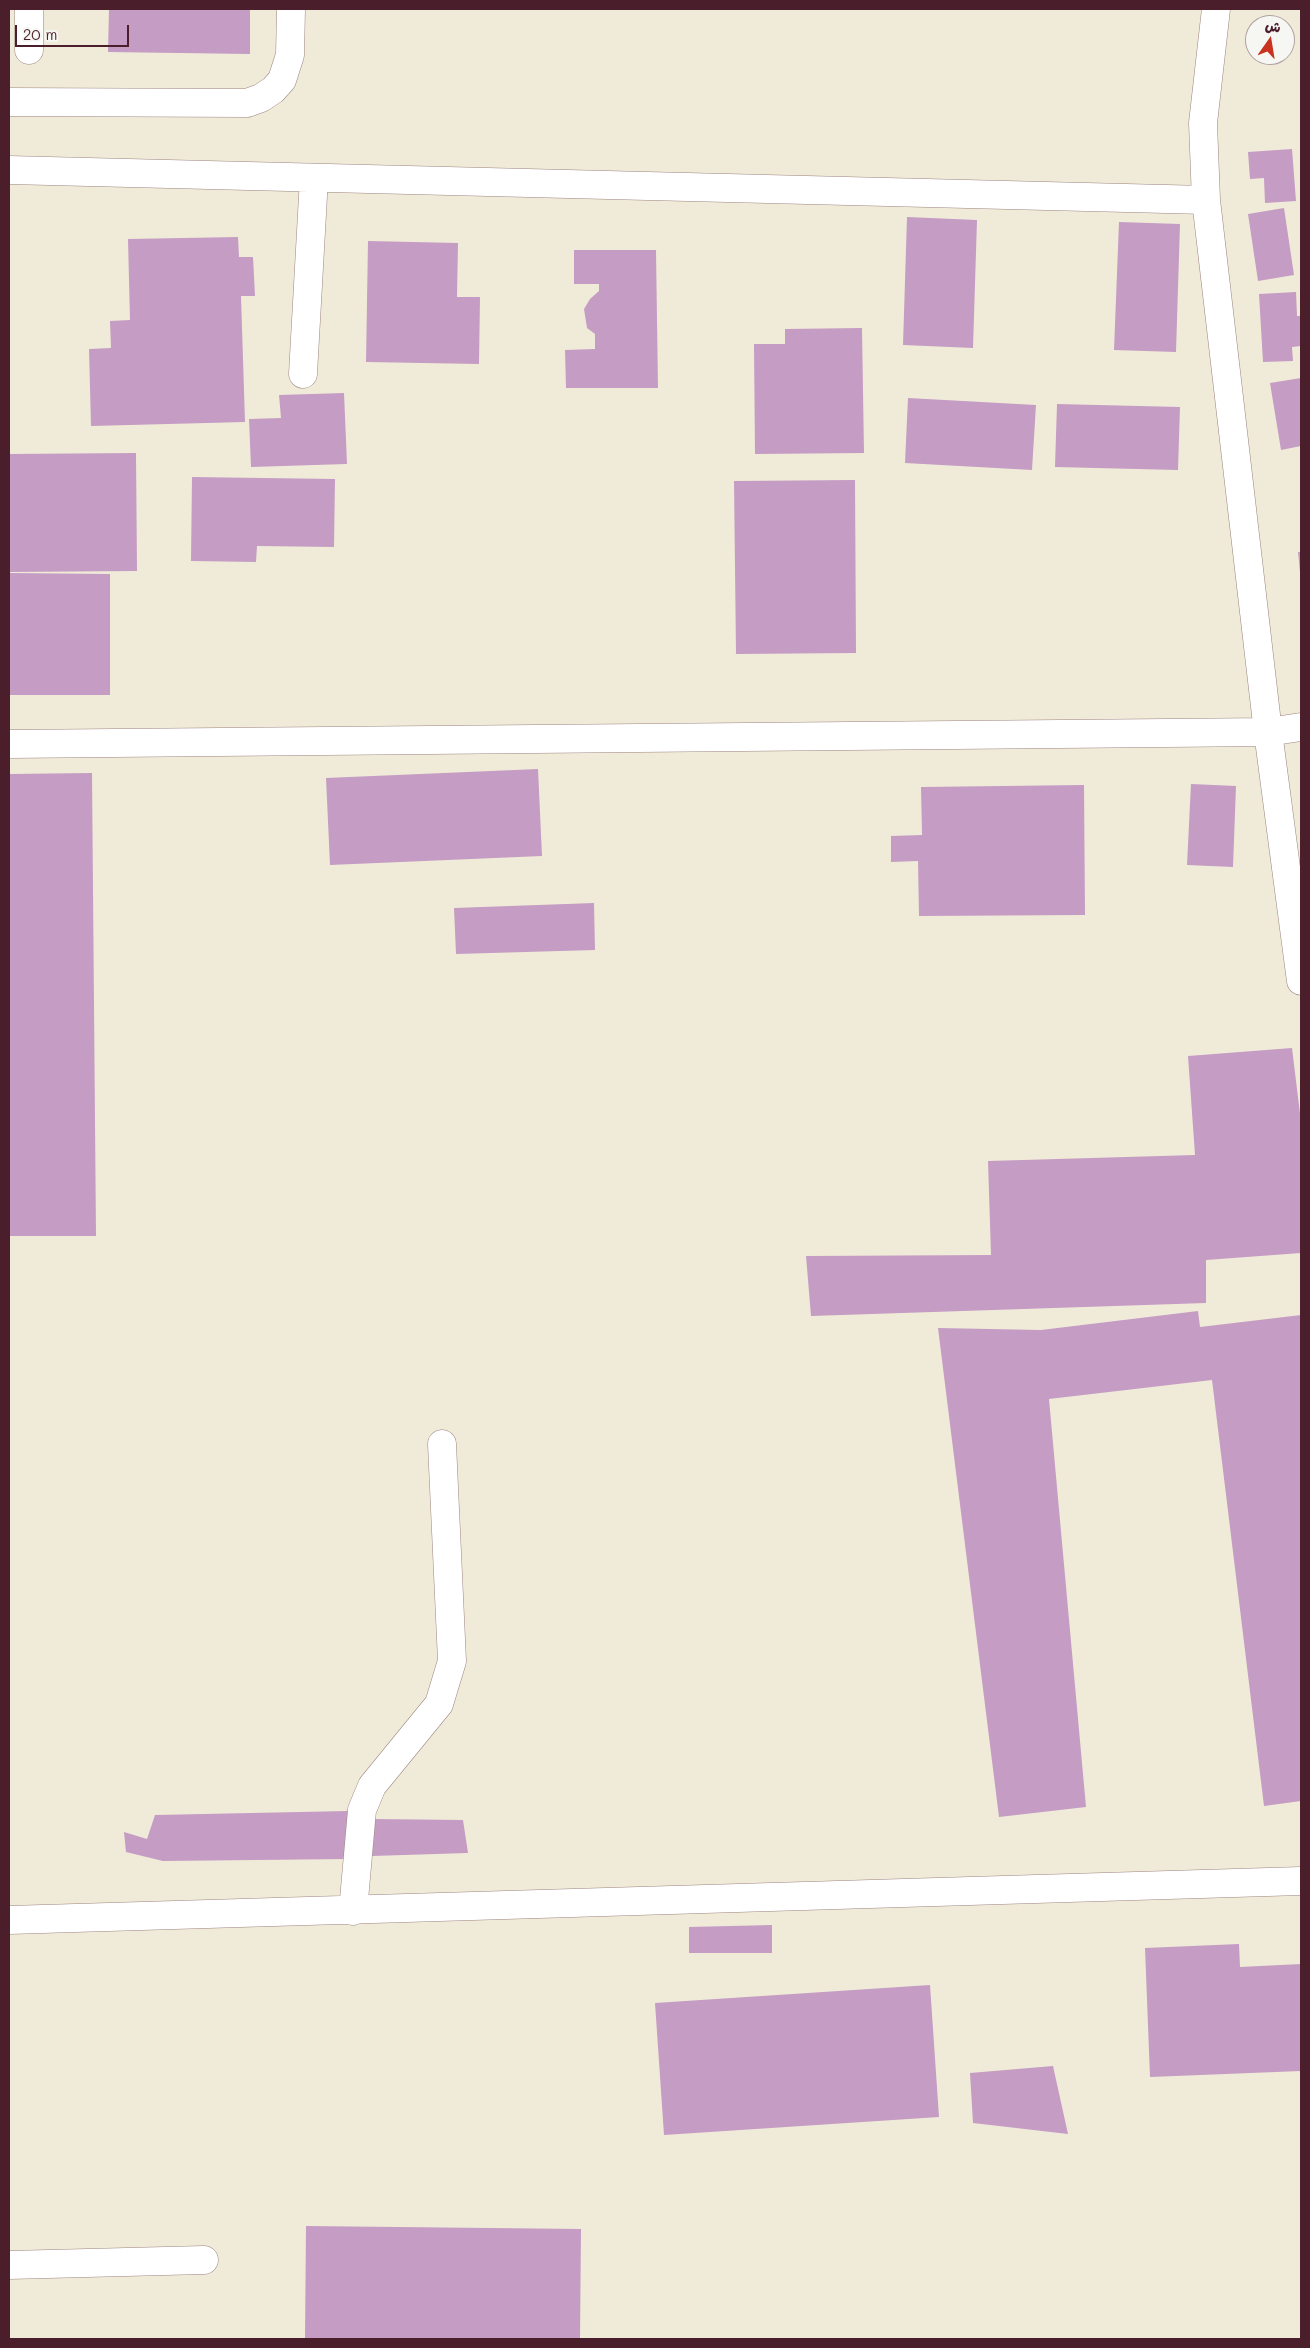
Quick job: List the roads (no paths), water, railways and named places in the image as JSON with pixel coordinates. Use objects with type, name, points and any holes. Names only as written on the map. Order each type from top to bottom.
[{"type":"street","points":[[28,50],[29,9]]},
{"type":"street","points":[[9,102],[248,103],[274,90],[285,74],[290,55],[291,9]]},
{"type":"street","points":[[1216,9],[1203,122],[1206,200],[1268,732],[1301,981]]},
{"type":"street","points":[[9,170],[1206,200]]},
{"type":"street","points":[[303,374],[314,178]]},
{"type":"street","points":[[9,744],[1268,732],[1301,727]]},
{"type":"street","points":[[353,1911],[362,1810],[372,1786],[439,1704],[452,1661],[442,1444]]},
{"type":"street","points":[[9,1920],[353,1911],[1301,1880]]},
{"type":"street","points":[[9,2265],[204,2260]]}]
